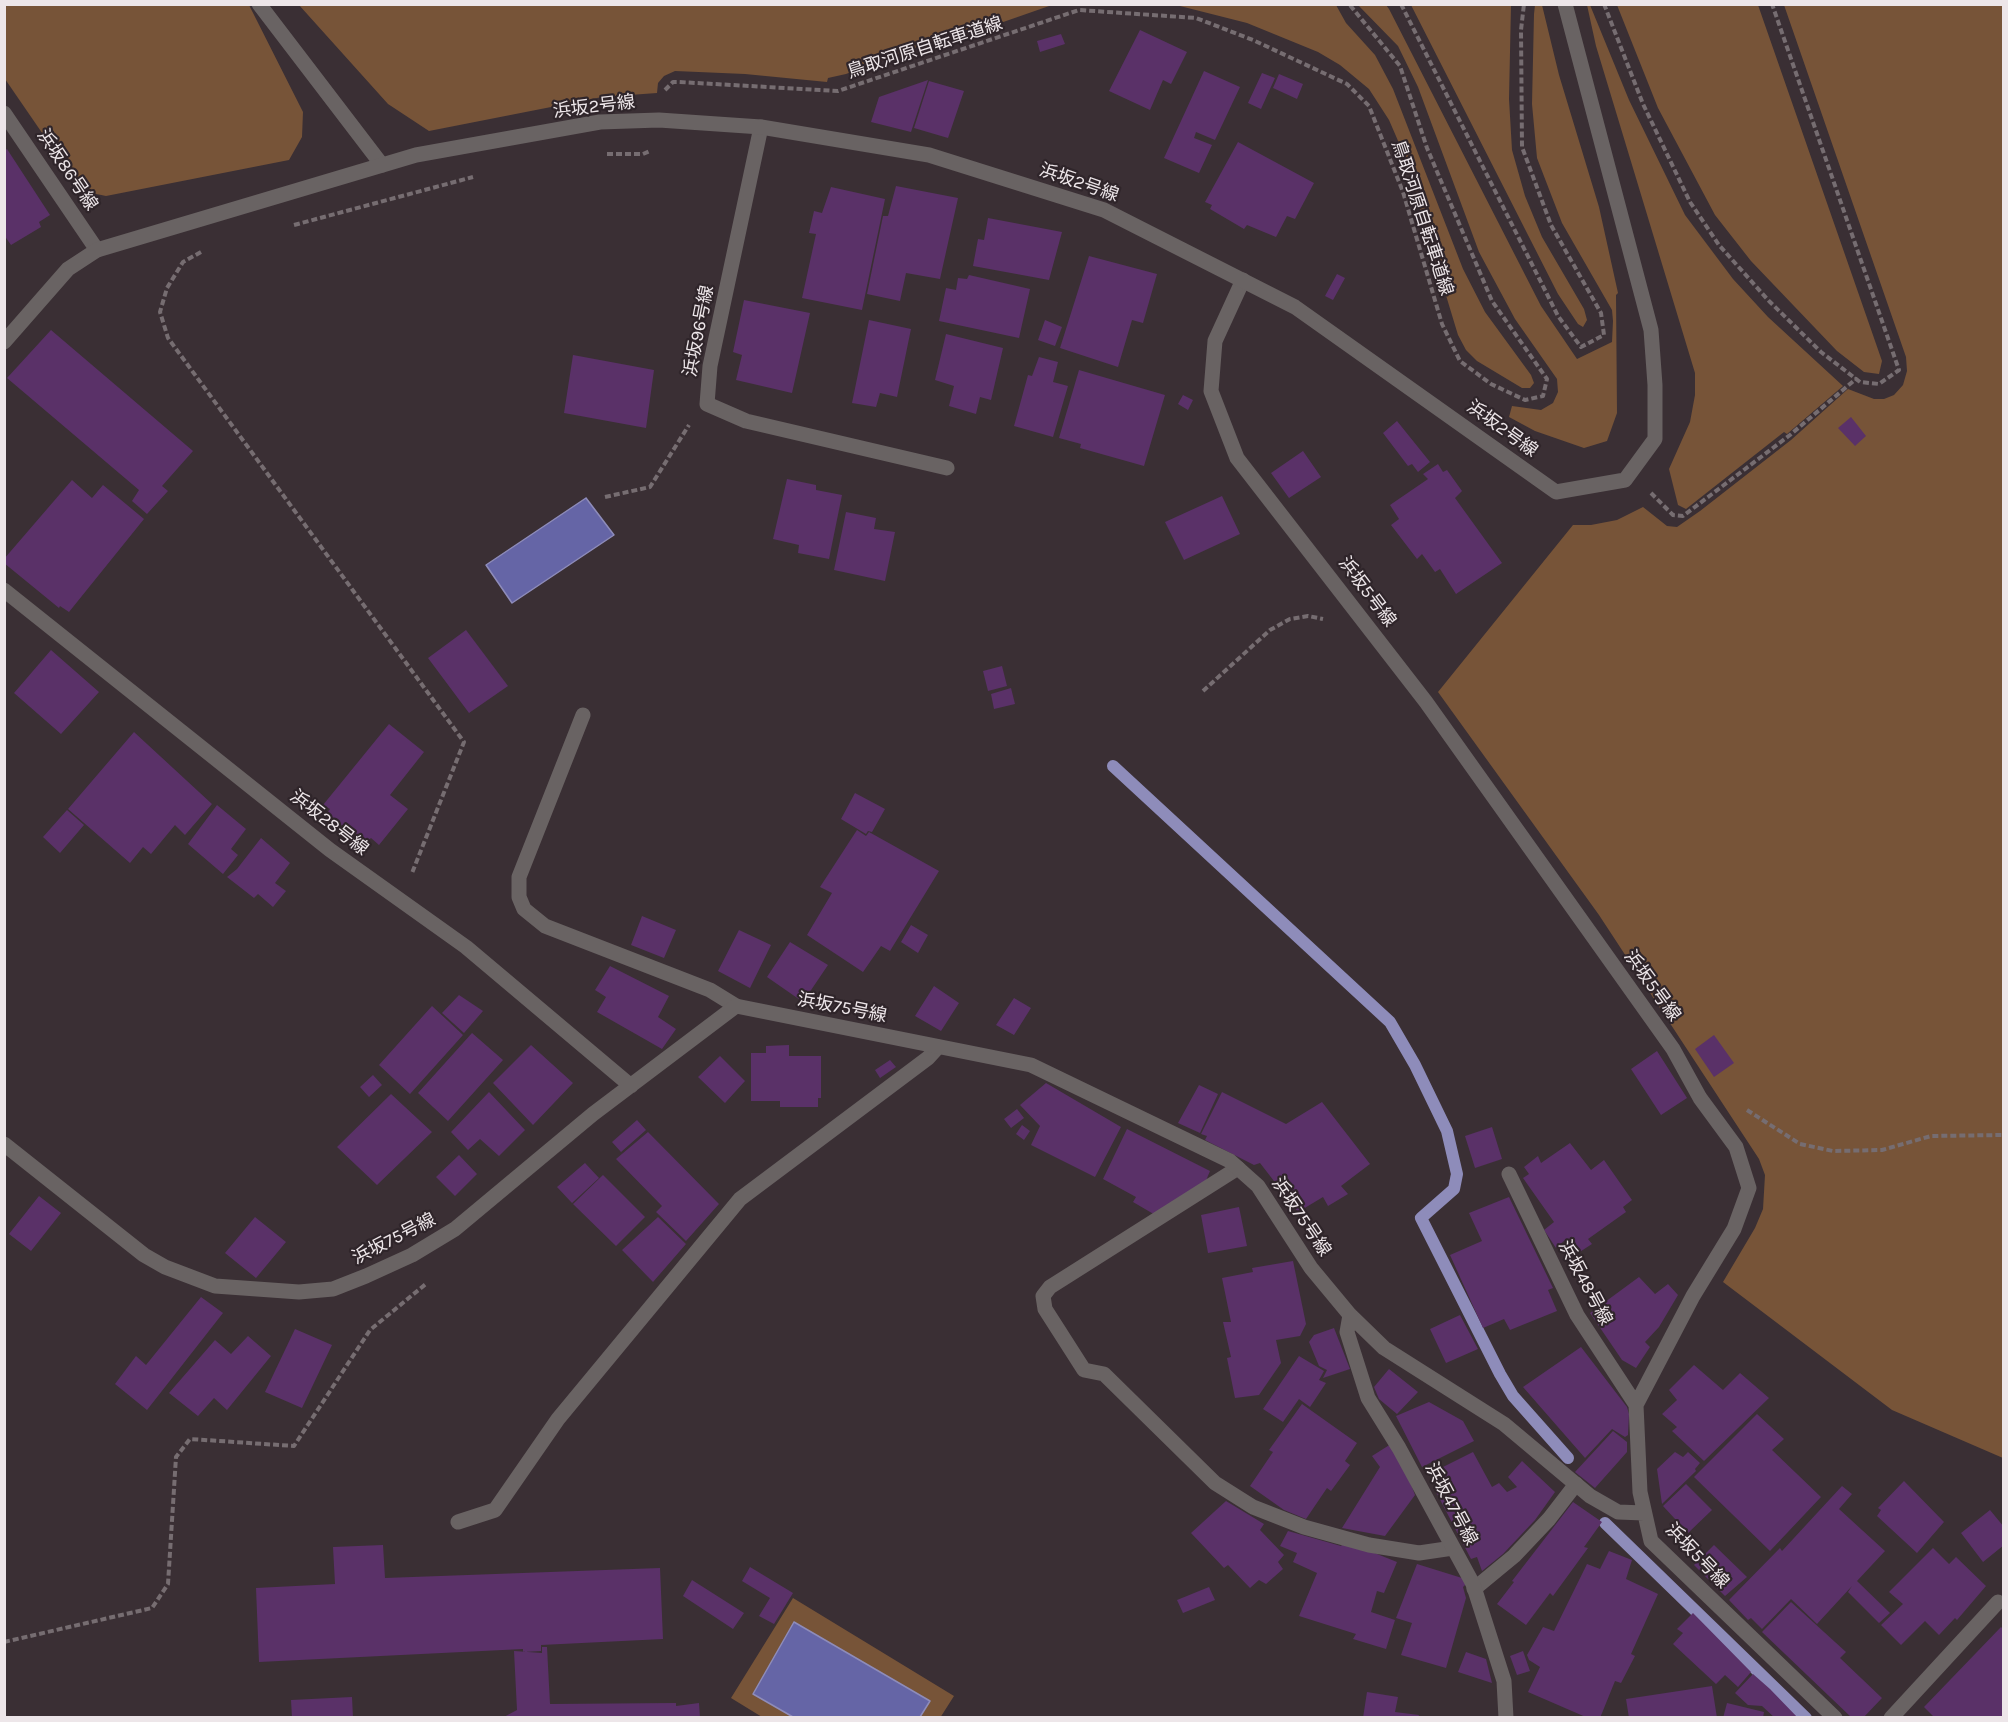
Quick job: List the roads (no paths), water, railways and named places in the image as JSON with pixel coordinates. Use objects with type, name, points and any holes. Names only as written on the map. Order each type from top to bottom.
[{"type":"street","points":[[259,4],[382,165]]},
{"type":"street","name":"浜坂2号線","points":[[4,342],[68,269],[97,249],[416,155],[600,122],[659,120],[761,127],[929,156],[1104,210],[1295,307],[1556,492],[1625,480],[1654,439],[1655,385],[1651,330],[1565,4]]},
{"type":"street","name":"浜坂86号線","points":[[4,113],[97,249]]},
{"type":"street","name":"浜坂96号線","points":[[761,127],[710,366],[707,404],[746,421],[947,468]]},
{"type":"street","name":"浜坂5号線","points":[[1243,280],[1215,341],[1211,391],[1222,424],[1238,458],[1365,622],[1666,1039],[1697,1092],[1736,1147],[1749,1188],[1734,1229],[1693,1296],[1636,1405],[1640,1492],[1651,1541],[1835,1718]]},
{"type":"street","name":"浜坂28号線","points":[[4,590],[330,850],[466,947],[631,1086]]},
{"type":"street","points":[[583,715],[519,877],[519,897],[524,909],[545,926],[710,990],[736,1006]]},
{"type":"street","name":"浜坂75号線","points":[[4,1144],[144,1255],[165,1267],[215,1286],[269,1292],[310,1291],[333,1288],[366,1276],[412,1255],[455,1229],[593,1114],[736,1006],[1031,1065],[1230,1161],[1258,1186],[1311,1269],[1350,1316],[1384,1348],[1504,1424],[1590,1496],[1618,1512],[1644,1513]]},
{"type":"street","points":[[458,1522],[495,1510],[558,1419],[740,1199],[928,1058],[938,1047]]},
{"type":"street","points":[[1238,1168],[1050,1287],[1043,1296],[1045,1309],[1084,1370],[1104,1374],[1215,1484],[1253,1507],[1304,1527],[1369,1545],[1419,1553],[1453,1548]]},
{"type":"street","name":"浜坂48号線","points":[[1509,1174],[1576,1316],[1636,1405]]},
{"type":"street","name":"浜坂47号線","points":[[1350,1316],[1347,1332],[1368,1398],[1474,1589],[1504,1681],[1506,1718]]},
{"type":"street","points":[[1474,1589],[1514,1556],[1549,1520],[1576,1484]]},
{"type":"street","points":[[1891,1718],[1998,1602]]},
{"type":"waterway","points":[[1113,766],[1390,1022],[1415,1065],[1447,1131],[1457,1174],[1454,1189],[1421,1218],[1513,1396],[1568,1458]]},
{"type":"waterway","points":[[1605,1523],[1806,1718]]}]
